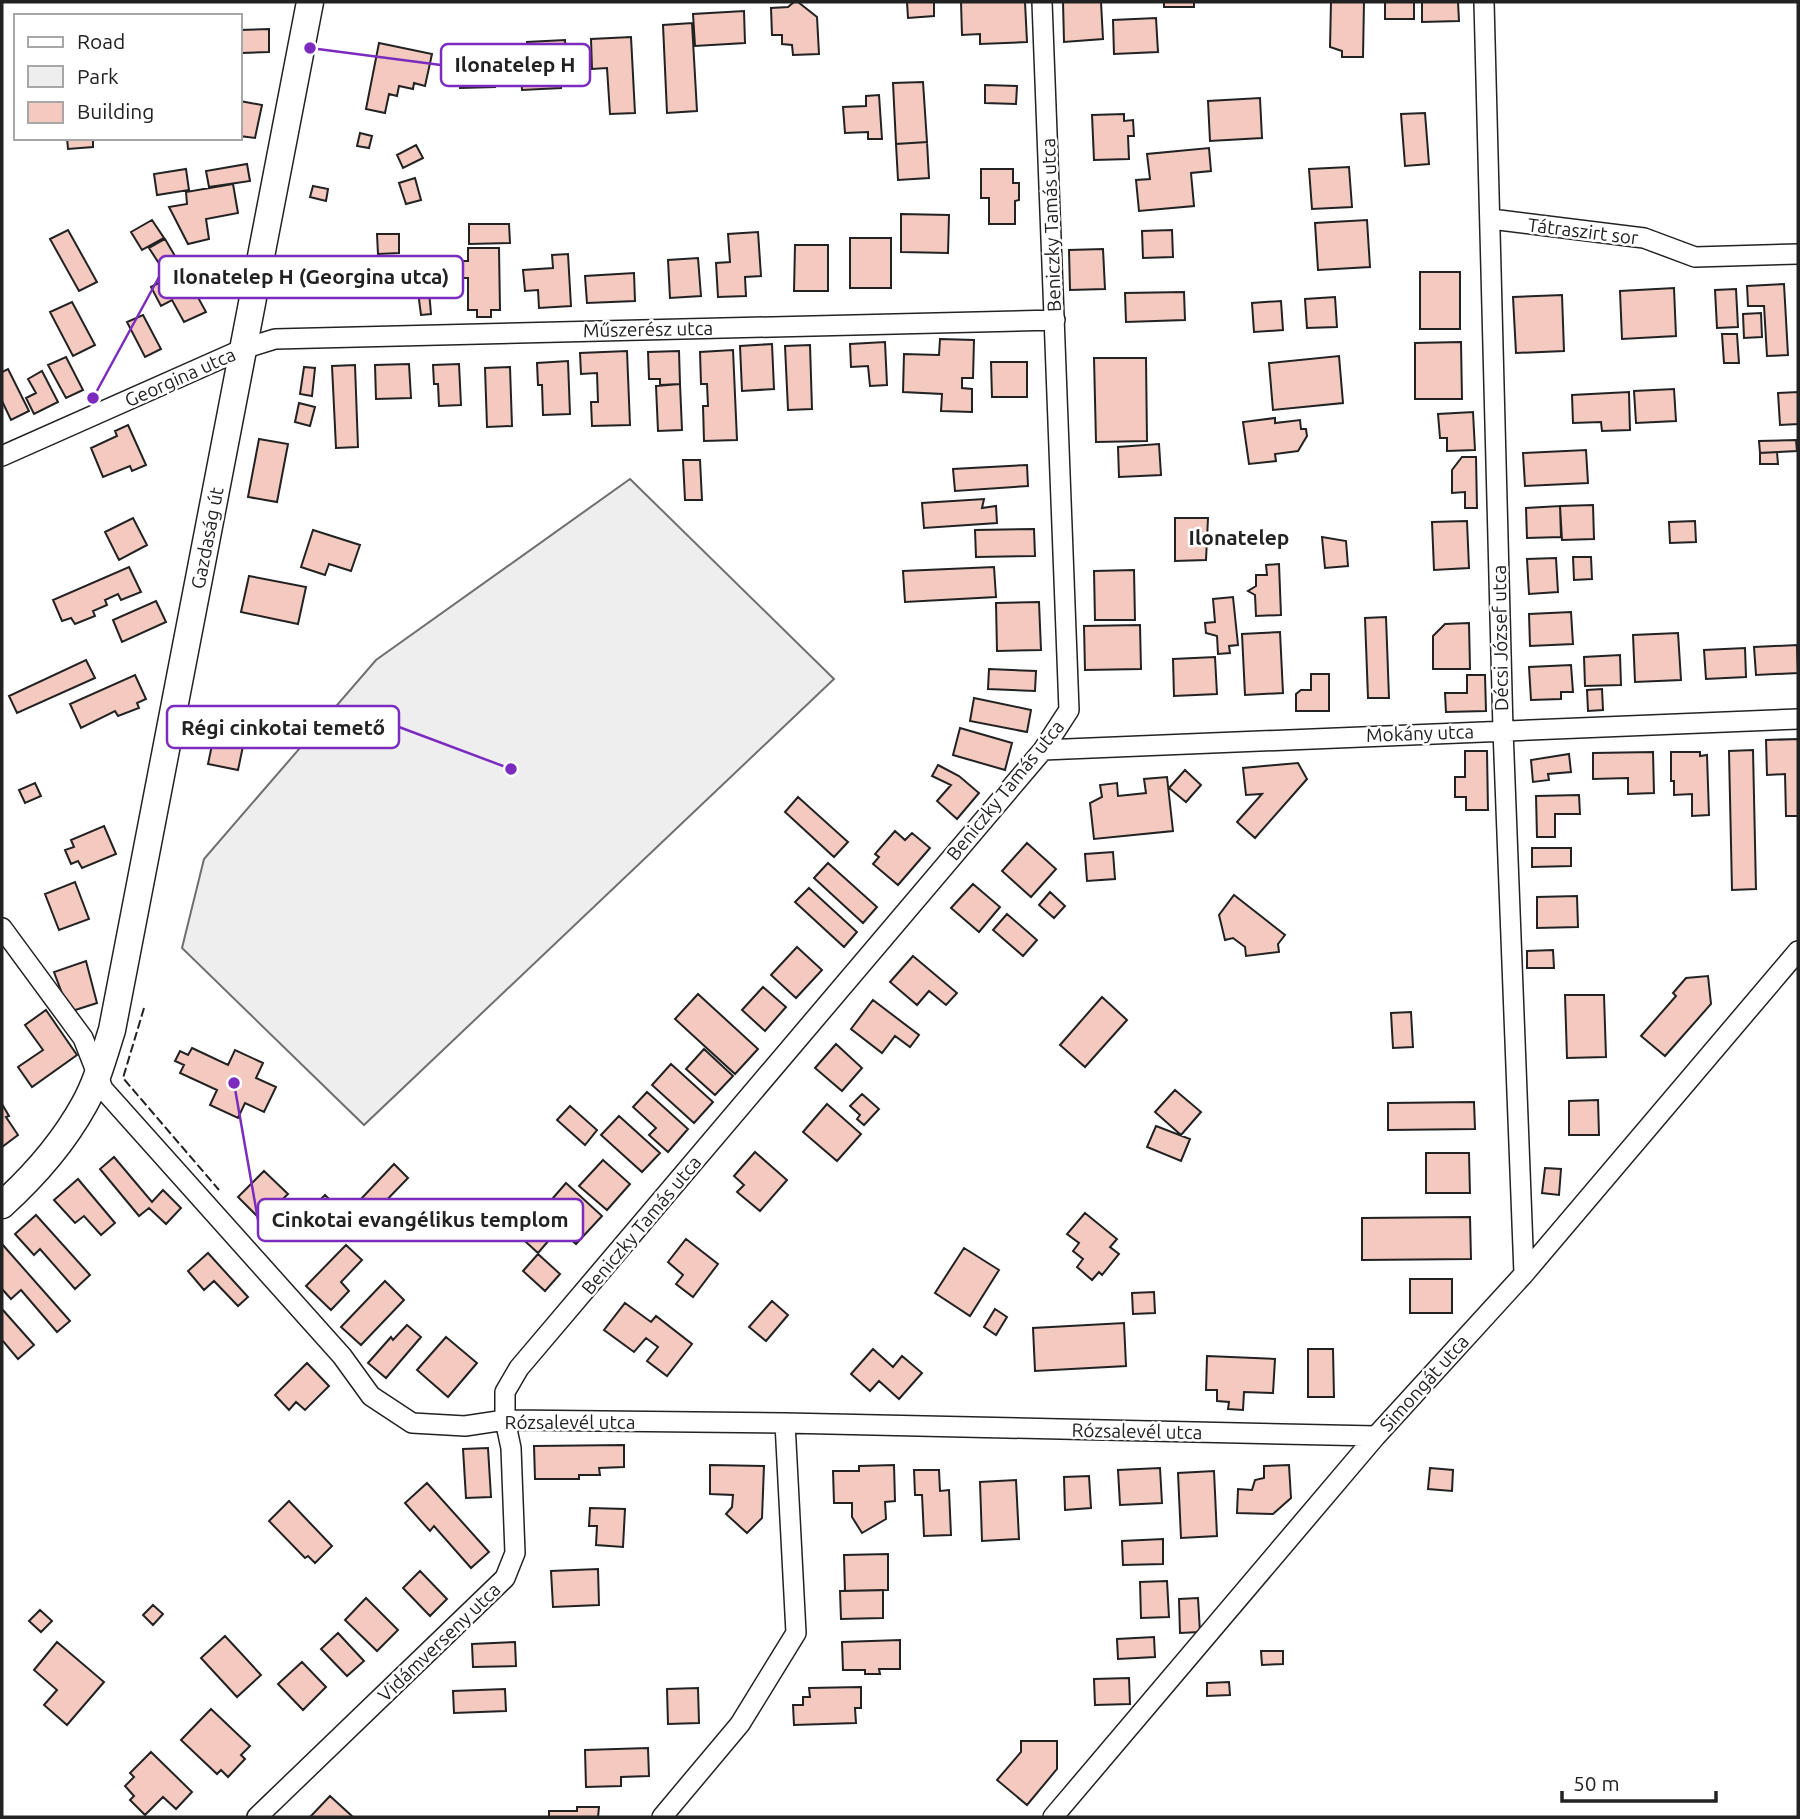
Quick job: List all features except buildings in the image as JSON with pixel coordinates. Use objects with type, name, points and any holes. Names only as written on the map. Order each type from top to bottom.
[{"type":"street","name":"Gazdaság út","points":[[2,1205],[38,1170],[85,1104],[112,1030],[310,2]]},
{"type":"street","name":"Beniczky Tamás utca","points":[[505,1420],[505,1392],[519,1368],[1043,750],[1069,710],[1042,2]]},
{"type":"street","name":"Décsi József utca","points":[[1484,2],[1503,730],[1524,1273]]},
{"type":"street","name":"Tátraszirt sor","points":[[1491,219],[1644,238],[1695,257],[1798,254]]},
{"type":"street","name":"Műszerész utca","points":[[243,349],[275,338],[1055,320]]},
{"type":"street","name":"Georgina utca","points":[[2,456],[243,349]]},
{"type":"street","name":"Mokány utca","points":[[1043,750],[1798,719]]},
{"type":"street","name":"Rózsalevél utca","points":[[2,928],[83,1038],[103,1089],[342,1356],[371,1396],[412,1423],[465,1426],[505,1420],[785,1423],[1376,1436]]},
{"type":"street","name":"Simongát utca","points":[[1053,1817],[1376,1436],[1524,1273],[1798,951]]},
{"type":"street","name":"Vidámverseny utca","points":[[257,1817],[505,1578],[515,1553],[512,1448],[505,1420]]},
{"type":"street","points":[[662,1817],[740,1724],[796,1633],[785,1423]]},
{"type":"green space","points":[[630,479],[834,679],[364,1125],[182,948],[204,859],[376,660]]},
{"type":"fence","points":[[144,1008],[123,1078],[219,1190]]},
{"type":"place","name":"Ilonatelep H","points":[[310,48]]},
{"type":"place","name":"Ilonatelep H (Georgina utca)","points":[[93,398]]},
{"type":"place","name":"Régi cinkotai temető","points":[[511,769]]},
{"type":"place","name":"Cinkotai evangélikus templom","points":[[234,1083]]},
{"type":"district","name":"Ilonatelep","points":[[1239,537]]}]
